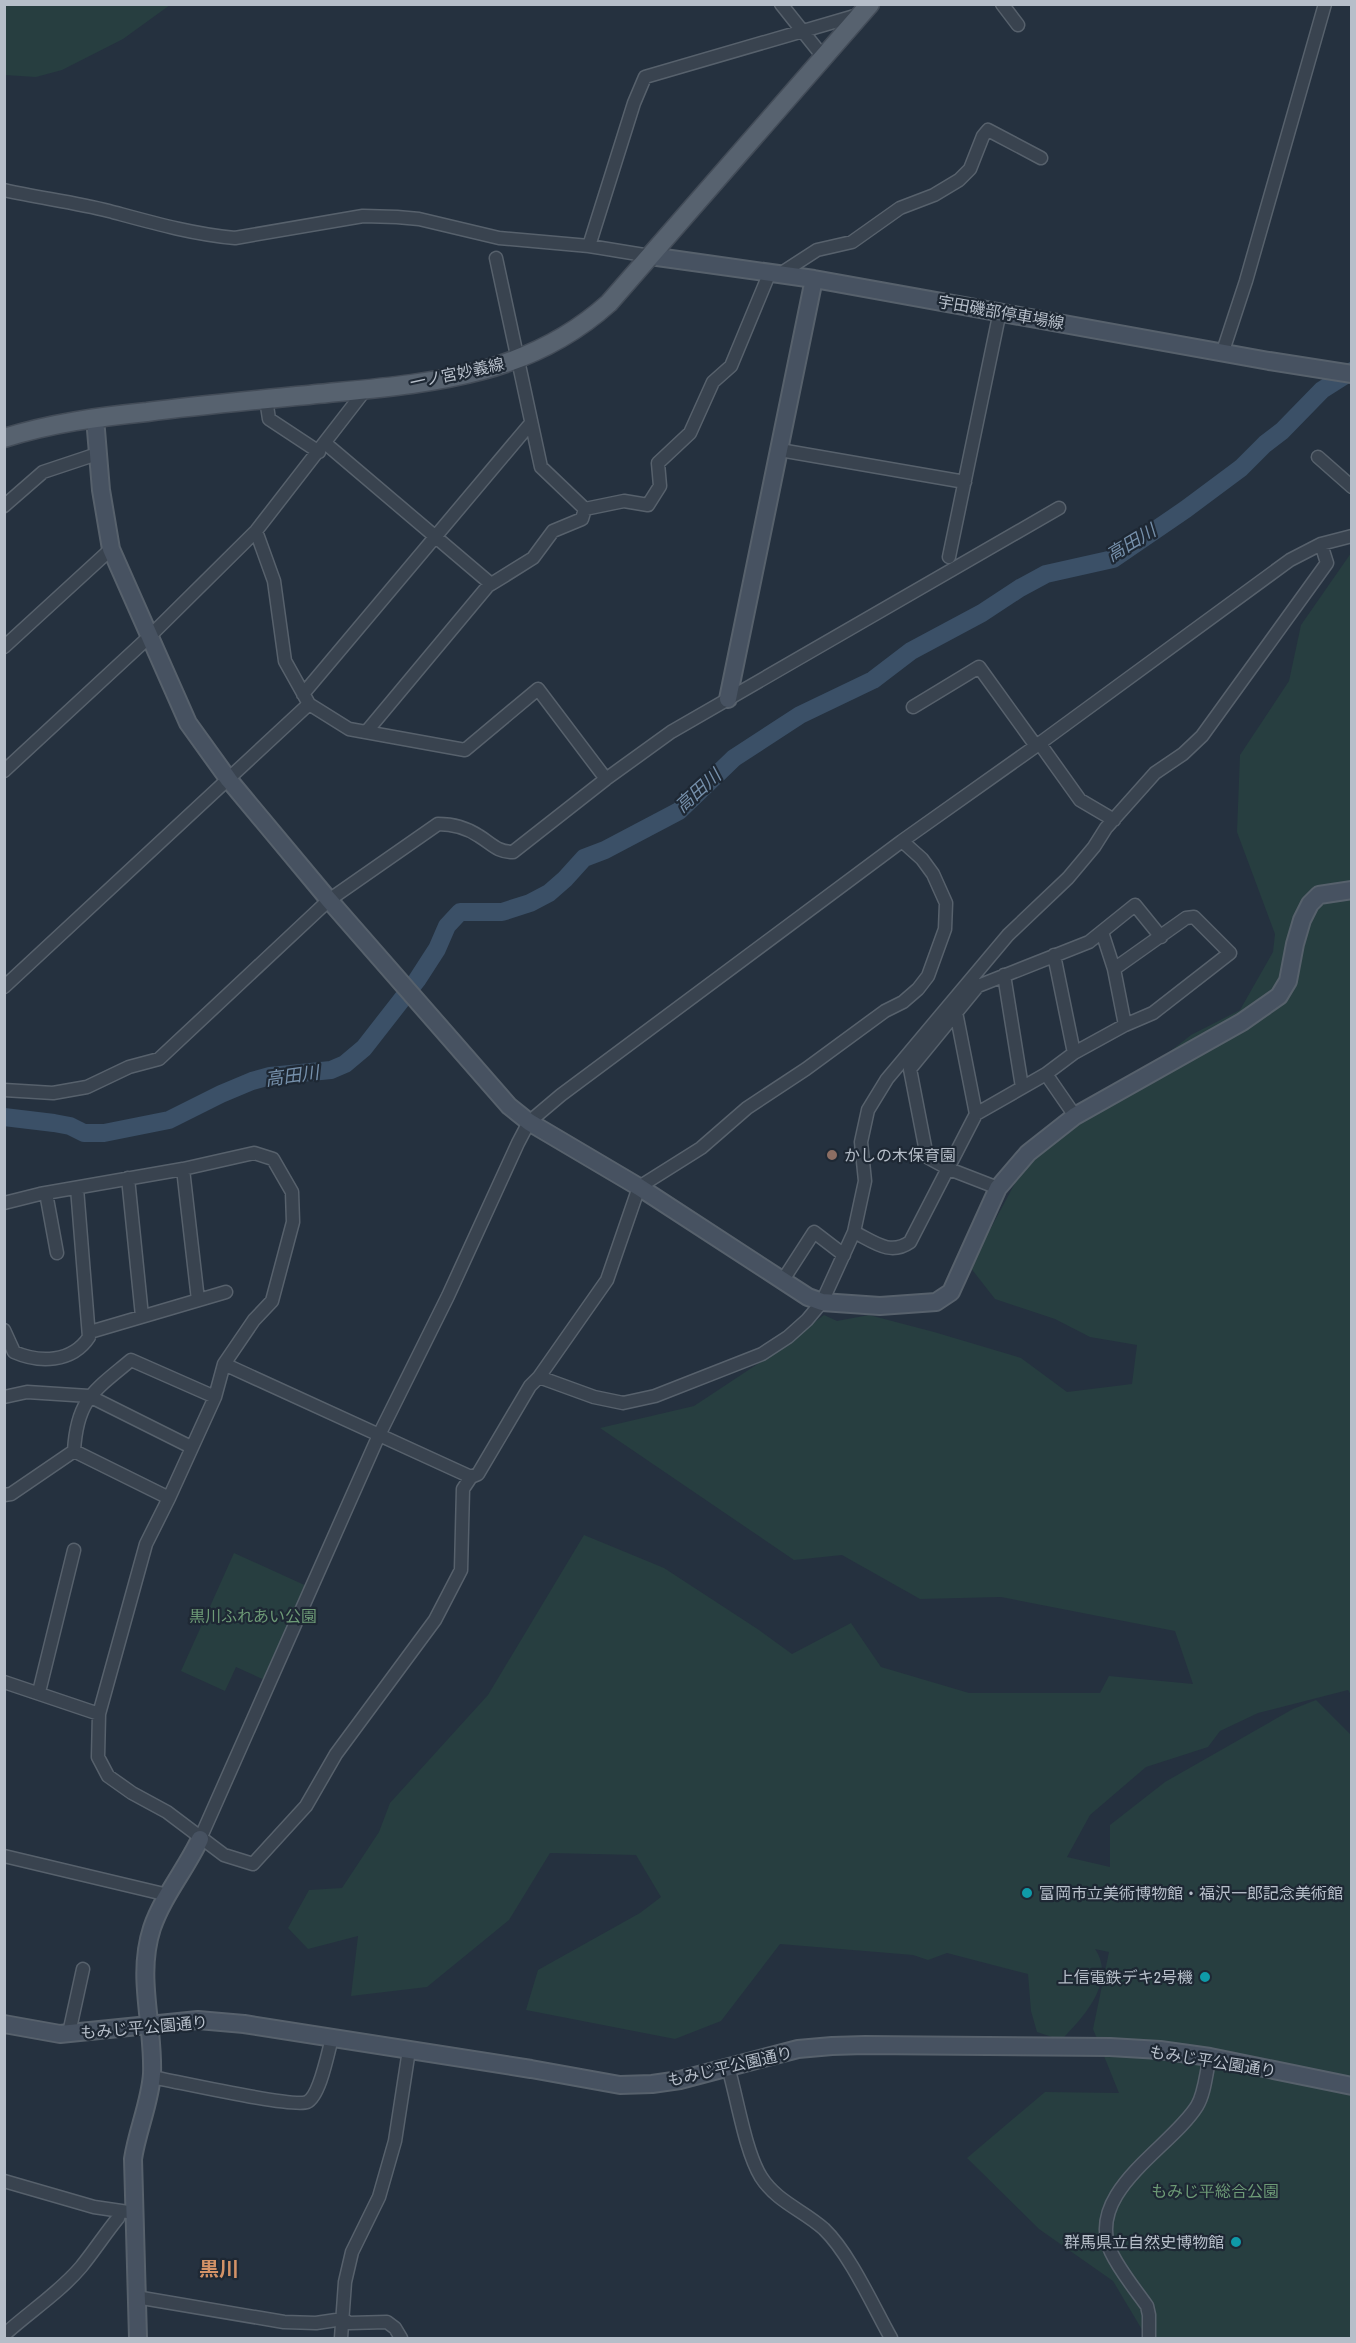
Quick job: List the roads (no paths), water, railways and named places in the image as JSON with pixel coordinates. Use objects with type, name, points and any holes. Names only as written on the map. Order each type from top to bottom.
[{"type":"main road","name":"一ノ宮妙義線","points":[[4,438],[72,420],[366,389],[468,374],[517,360],[561,340],[609,303],[869,8]]},
{"type":"street","points":[[781,4],[824,58]]},
{"type":"street","points":[[1002,4],[1018,25]]},
{"type":"street","points":[[1223,351],[1246,281],[1325,4]]},
{"type":"street","points":[[589,246],[634,103],[645,77],[802,32],[869,8]]},
{"type":"street","points":[[585,509],[624,501],[648,506],[660,486],[658,463],[690,433],[713,382],[731,366],[775,273],[817,250],[852,242],[900,207],[934,195],[959,180],[970,169],[983,136],[988,130],[1041,158]]},
{"type":"street","points":[[4,190],[217,237],[235,238],[363,216],[419,219],[499,238],[589,246],[651,256]]},
{"type":"street","name":"宇田磯部停車場線","points":[[651,256],[814,279],[1352,374]]},
{"type":"street","points":[[496,258],[541,467],[585,509]]},
{"type":"street","points":[[728,699],[814,279]]},
{"type":"street","points":[[950,557],[1000,311]]},
{"type":"street","points":[[4,771],[150,636],[256,531],[366,389]]},
{"type":"street","points":[[266,399],[269,419],[322,447],[435,536],[491,584]]},
{"type":"street","points":[[95,418],[100,490],[111,549],[188,723],[229,780],[329,900],[509,1106],[530,1122],[639,1186],[808,1297],[822,1302],[880,1306],[936,1302],[951,1292],[998,1188],[1028,1153],[1075,1116],[1242,1022],[1279,996],[1288,981],[1297,936],[1310,904],[1319,895],[1352,890]]},
{"type":"street","points":[[4,987],[229,780],[306,699],[435,536],[531,423]]},
{"type":"street","points":[[780,450],[965,482]]},
{"type":"street","points":[[4,506],[43,472],[97,454]]},
{"type":"street","points":[[1318,457],[1352,487]]},
{"type":"street","points":[[4,1090],[53,1093],[87,1087],[129,1067],[159,1059],[329,900],[438,824],[453,824],[478,835],[501,852],[513,852],[606,779],[671,732],[1059,508]]},
{"type":"street","points":[[367,731],[491,584],[533,558],[553,531],[582,519],[585,509]]},
{"type":"street","points":[[256,531],[274,581],[285,661],[306,699],[349,729],[465,750],[538,689],[606,779]]},
{"type":"street","points":[[138,2338],[128,2212],[136,2136],[146,2108],[152,2077],[144,1972],[152,1928],[168,1895],[192,1857],[379,1435],[530,1122],[561,1095],[902,840],[1038,745],[1290,560],[1321,544],[1352,536]]},
{"type":"street","points":[[539,1377],[594,1397],[623,1403],[655,1396],[762,1354],[789,1337],[822,1302],[854,1232],[865,1181],[861,1142],[868,1110],[887,1079],[1008,935],[1068,878],[1155,773],[1183,754],[1202,736],[1327,563],[1321,544]]},
{"type":"street","points":[[4,647],[111,549]]},
{"type":"street","points":[[913,707],[979,668],[1080,800],[1114,820]]},
{"type":"street","points":[[4,1203],[254,1152],[273,1159],[291,1192],[293,1222],[272,1301],[254,1320],[224,1364],[215,1396],[170,1498],[146,1544],[99,1714],[98,1757],[108,1776],[166,1812],[224,1855],[253,1864],[306,1806],[336,1754],[435,1620],[461,1570],[463,1488],[471,1477],[477,1474],[530,1386],[539,1377],[607,1281],[639,1186],[701,1148],[747,1108],[806,1069],[885,1011],[903,1002],[918,989],[928,976],[945,929],[946,903],[933,874],[922,859],[902,840]]},
{"type":"street","points":[[998,1188],[949,1169],[927,1157],[910,1069],[978,986],[1089,942],[1135,905],[1161,937]]},
{"type":"street","points":[[854,1232],[889,1249],[900,1249],[910,1242],[976,1114],[1046,1074],[1074,1053],[1125,1025],[1153,1013],[1230,953],[1194,917],[1186,918],[1114,969]]},
{"type":"street","points":[[1102,932],[1114,969],[1125,1025]]},
{"type":"street","points":[[1054,955],[1074,1053]]},
{"type":"street","points":[[1004,975],[1022,1087]]},
{"type":"street","points":[[956,1012],[976,1114]]},
{"type":"street","points":[[1046,1074],[1075,1116]]},
{"type":"street","points":[[183,1168],[198,1300]]},
{"type":"street","points":[[128,1178],[142,1316]]},
{"type":"street","points":[[4,1330],[14,1352],[42,1360],[63,1356],[87,1341],[90,1332],[76,1188]]},
{"type":"street","points":[[46,1193],[57,1253]]},
{"type":"street","points":[[783,1280],[814,1232],[844,1255]]},
{"type":"street","points":[[90,1332],[226,1292]]},
{"type":"street","points":[[74,1451],[75,1426],[88,1396],[131,1360],[215,1396]]},
{"type":"street","points":[[224,1364],[471,1477]]},
{"type":"street","points":[[4,1397],[27,1392],[88,1396],[191,1447]]},
{"type":"street","points":[[4,1495],[11,1494],[74,1451]]},
{"type":"street","points":[[74,1451],[170,1498]]},
{"type":"street","points":[[39,1692],[74,1551]]},
{"type":"street","points":[[4,1682],[99,1714]]},
{"type":"street","points":[[4,1856],[168,1895]]},
{"type":"street","points":[[69,2033],[83,1969]]},
{"type":"street","name":"もみじ平公園通り","points":[[4,2024],[38,2032],[69,2033],[198,2020],[254,2025],[620,2085],[680,2080],[798,2049],[832,2046],[1110,2047],[1160,2050],[1210,2057],[1352,2086]]},
{"type":"street","points":[[152,2077],[255,2097],[297,2103],[307,2102],[319,2084],[332,2038]]},
{"type":"street","points":[[341,2338],[345,2282],[352,2252],[379,2197],[395,2141],[409,2050]]},
{"type":"street","points":[[1149,2338],[1149,2315],[1146,2306],[1111,2252],[1108,2239],[1108,2214],[1113,2201],[1127,2180],[1197,2106],[1210,2057]]},
{"type":"street","points":[[728,2067],[752,2156],[761,2176],[777,2197],[824,2229],[846,2259],[891,2338]]},
{"type":"street","points":[[4,2181],[93,2208],[128,2212]]},
{"type":"street","points":[[4,2335],[56,2292],[80,2267],[118,2218],[128,2212]]},
{"type":"street","points":[[136,2296],[284,2322],[316,2323],[343,2319],[349,2323],[387,2322],[395,2328],[401,2338]]},
{"type":"waterway","name":"高田川","points":[[4,1117],[70,1126],[84,1133],[104,1133],[169,1120],[252,1081],[270,1076],[331,1070],[345,1064],[364,1048],[417,980],[437,949],[447,926],[460,912],[502,912],[530,903],[549,893],[584,858],[605,850],[679,811],[734,758],[800,715],[873,680],[911,651],[982,613],[1046,574],[1113,559],[1241,468],[1322,390],[1352,371]]},
{"type":"place","name":"かしの木保育園","points":[[832,1155]]},
{"type":"place","name":"富岡市立美術博物館・福沢一郎記念美術館","points":[[1027,1893]]},
{"type":"place","name":"上信電鉄デキ2号機","points":[[1205,1977]]},
{"type":"place","name":"群馬県立自然史博物館","points":[[1236,2242]]},
{"type":"district","name":"黒川","points":[[219,2269]]},
{"type":"park label","name":"黒川ふれあい公園","points":[[253,1616]]},
{"type":"park label","name":"もみじ平総合公園","points":[[1215,2191]]}]
